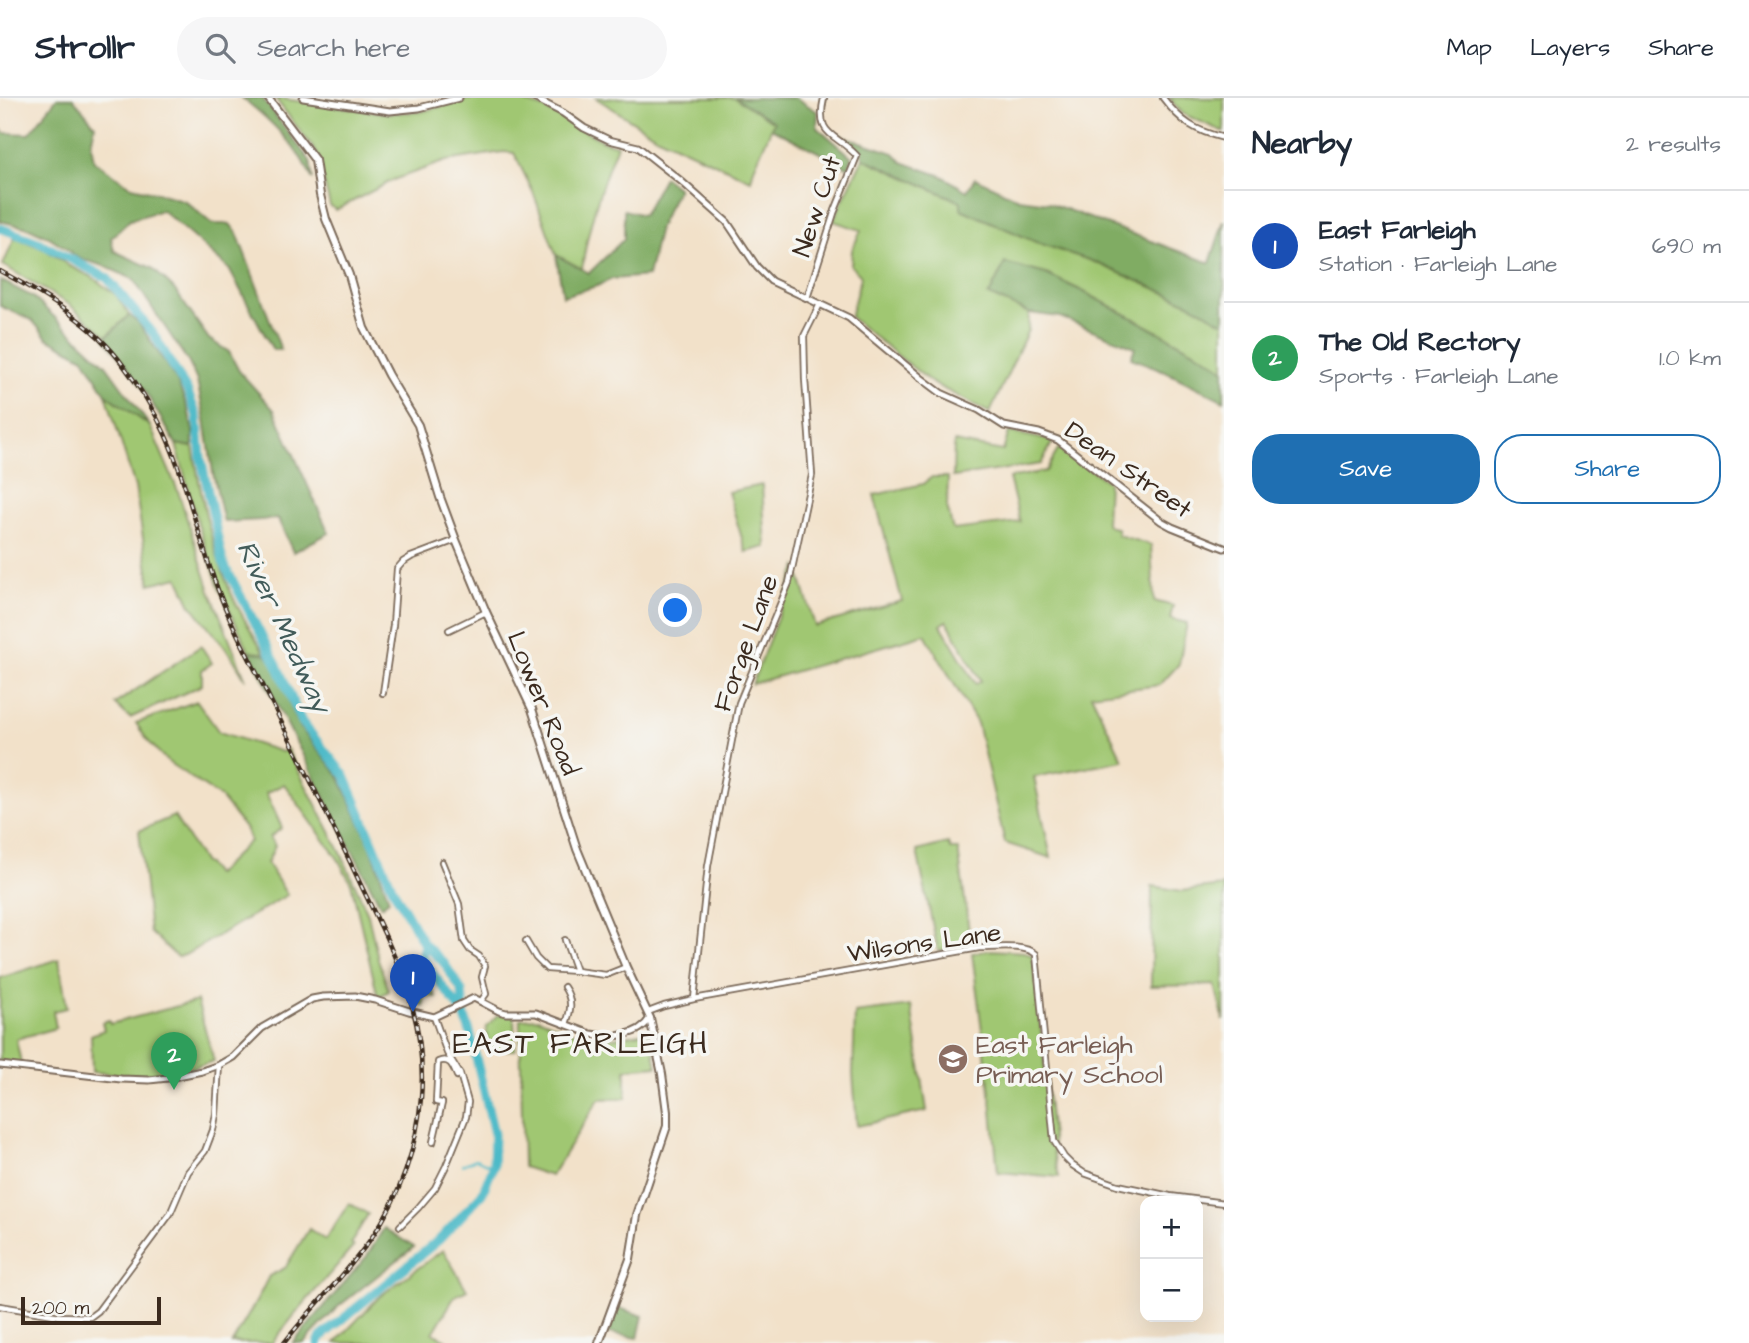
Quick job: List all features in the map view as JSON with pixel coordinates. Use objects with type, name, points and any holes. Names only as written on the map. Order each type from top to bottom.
[{"type":"main road","name":"Lower Road","points":[[268,98],[315,160],[326,219],[349,275],[364,328],[418,425],[456,540],[486,612],[532,709],[577,849],[649,1015],[662,1074],[667,1126],[637,1215],[630,1259],[599,1343]]},
{"type":"street","points":[[303,98],[390,111],[419,108],[459,98]]},
{"type":"street","name":"Dean Street","points":[[534,98],[609,140],[638,147],[727,222],[763,275],[849,318],[942,393],[979,410],[1004,426],[1040,433],[1058,440],[1161,521],[1224,548]]},
{"type":"street","name":"New Cut","points":[[807,298],[834,214],[858,156],[822,124],[821,109],[824,98]]},
{"type":"street","points":[[1163,98],[1183,122],[1204,133],[1224,138]]},
{"type":"street","name":"Forge Lane","points":[[694,999],[708,866],[739,703],[789,583],[812,475],[804,336],[820,304]]},
{"type":"street","points":[[383,693],[393,625],[397,569],[411,557],[456,540]]},
{"type":"street","points":[[449,629],[486,612]]},
{"type":"street","points":[[442,862],[459,904],[464,940],[485,965],[482,977],[486,994],[479,1000]]},
{"type":"street","points":[[565,940],[576,971]]},
{"type":"street","points":[[526,941],[536,958],[547,969],[606,975],[626,967]]},
{"type":"street","points":[[569,948],[576,946]]},
{"type":"street","name":"Wilsons Lane","points":[[694,999],[979,948],[1032,950],[1036,954],[1041,990],[1054,1141],[1064,1157],[1084,1173],[1118,1185],[1170,1196],[1224,1203]]},
{"type":"street","points":[[566,1024],[571,1004],[568,990]]},
{"type":"street","points":[[0,1065],[136,1080],[185,1075],[219,1065],[233,1057],[262,1028],[303,1003],[323,997],[355,996],[434,1017],[471,999],[479,1000],[499,1011],[536,1013],[600,1036],[624,1034],[640,1029],[647,1023],[649,1015],[664,1006],[694,999]]},
{"type":"street","points":[[400,1226],[435,1188],[466,1116],[468,1102],[460,1074],[447,1051],[434,1017]]},
{"type":"street","points":[[640,1029],[654,1034]]},
{"type":"street","points":[[433,1142],[442,1103],[436,1102],[438,1062],[451,1062],[457,1076],[460,1074]]},
{"type":"street","points":[[0,1306],[74,1317],[90,1317],[98,1311],[170,1214],[188,1172],[205,1151],[216,1114],[219,1065]]},
{"type":"green space","points":[[57,98],[73,98],[95,125],[91,144],[94,161],[132,187],[185,201],[212,224],[230,224],[237,233],[281,350],[273,350],[229,269],[162,210],[130,220],[111,238],[114,251],[152,268],[174,289],[209,339],[229,352],[239,371],[274,410],[329,533],[293,552],[278,519],[224,522],[197,381],[189,363],[133,279],[78,258],[49,237],[29,228],[0,221],[0,128],[4,133],[29,134]]},
{"type":"green space","points":[[242,98],[262,98],[310,161],[313,180],[300,156],[283,135]]},
{"type":"green space","points":[[275,98],[386,113],[420,112],[473,98],[512,98],[543,108],[603,141],[617,145],[596,206],[582,269],[556,255],[533,192],[514,153],[503,152],[446,161],[393,180],[336,210],[330,206],[317,153]]},
{"type":"green space","points":[[596,98],[735,98],[774,122],[751,180],[656,136]]},
{"type":"green space","points":[[735,98],[796,98],[818,112],[817,127],[852,157],[849,168],[771,128],[774,122]]},
{"type":"green space","points":[[1169,98],[1224,98],[1224,132],[1183,114]]},
{"type":"green space","points":[[837,134],[894,153],[902,162],[942,176],[967,191],[975,178],[1019,199],[1049,203],[1210,263],[1224,221],[1224,323],[1191,304],[1092,261],[1038,243],[961,209],[961,202],[863,158],[862,150]]},
{"type":"green space","points":[[863,158],[961,202],[962,209],[1037,242],[1049,203],[1210,263],[1224,221],[1224,370],[1211,360],[1046,274],[989,295],[1029,313],[1028,330],[990,413],[932,383],[850,317],[861,276],[851,266],[852,250],[861,230],[833,221]]},
{"type":"green space","points":[[664,177],[678,188],[659,227],[648,276],[612,279],[563,296],[556,255],[589,273],[624,239],[624,210],[643,215]]},
{"type":"green space","points":[[15,237],[46,250],[69,266],[92,277],[116,295],[129,315],[107,336],[70,305],[3,265]]},
{"type":"green space","points":[[1005,263],[1046,274],[1211,360],[1224,370],[1224,401],[1160,369],[1131,358],[1135,347],[1060,317],[1029,313],[989,295]]},
{"type":"green space","points":[[0,280],[33,297],[106,365],[150,426],[106,394],[84,358],[47,338],[32,320],[0,306]]},
{"type":"green space","points":[[129,315],[138,322],[177,381],[188,409],[193,447],[176,444],[145,391],[105,338]]},
{"type":"green space","points":[[106,394],[150,426],[178,491],[209,588],[246,680],[231,655],[191,605],[178,577],[150,584],[135,487]]},
{"type":"green space","points":[[1009,432],[1053,441],[1041,464],[953,477],[954,442],[1003,451]]},
{"type":"green space","points":[[176,444],[193,447],[216,554],[237,605],[265,654],[249,651],[220,590],[200,531]]},
{"type":"green space","points":[[1059,448],[1108,482],[1106,523],[1117,528],[1118,535],[1151,545],[1154,601],[1173,606],[1170,619],[1187,623],[1179,664],[1160,685],[1091,694],[1123,760],[1034,777],[1051,858],[1005,843],[977,723],[925,634],[752,684],[797,567],[815,626],[902,601],[874,495],[923,484],[932,477],[948,477],[947,507],[953,530],[1020,522],[1009,478],[1046,471]],"holes":[[[947,621],[981,681],[976,684],[941,625]]]},
{"type":"green space","points":[[762,485],[766,547],[746,552],[728,492]]},
{"type":"green space","points":[[201,646],[212,663],[202,670],[202,685],[130,718],[115,704]]},
{"type":"green space","points":[[249,651],[265,654],[274,663],[302,730],[339,776],[370,844],[389,900],[381,906]]},
{"type":"green space","points":[[197,701],[219,732],[282,752],[287,749],[341,853],[368,914],[378,959],[389,991],[378,997],[351,883],[338,859],[284,784],[266,793],[282,828],[270,837],[275,846],[267,863],[287,895],[185,955],[177,957],[150,932],[139,831],[174,816],[204,863],[215,875],[250,841],[245,828],[220,797],[168,762],[147,740],[136,723]]},
{"type":"green space","points":[[948,843],[950,849],[958,849],[971,946],[938,951],[917,851]]},
{"type":"green space","points":[[1152,886],[1182,891],[1224,886],[1224,1021],[1215,985],[1151,986]]},
{"type":"green space","points":[[991,950],[1025,952],[1033,956],[1054,1157],[1059,1177],[998,1172],[972,953]]},
{"type":"green space","points":[[59,959],[67,1008],[53,1011],[56,1028],[16,1039],[21,1063],[0,1061],[0,978]]},
{"type":"green space","points":[[410,963],[429,983],[436,997],[424,996],[424,1006],[420,1005],[405,967]]},
{"type":"green space","points":[[197,1001],[214,1061],[178,1072],[128,1075],[92,1072],[91,1035],[104,1030],[102,1022],[109,1020],[110,1024]]},
{"type":"green space","points":[[911,1006],[927,1111],[857,1126],[853,1074],[855,1013]]},
{"type":"green space","points":[[498,1015],[514,1015],[515,1050],[489,1050],[486,1027]]},
{"type":"green space","points":[[538,1018],[595,1041],[645,1032],[650,1035],[657,1066],[626,1069],[626,1098],[599,1099],[551,1176],[523,1167],[520,1019]]},
{"type":"green space","points":[[349,1203],[368,1214],[351,1243],[354,1246],[272,1343],[232,1343],[269,1276],[285,1268],[309,1229],[325,1240]]},
{"type":"green space","points":[[384,1228],[414,1247],[339,1306],[304,1343],[293,1343],[367,1256]]},
{"type":"green space","points":[[443,1250],[467,1290],[455,1296],[433,1333],[452,1343],[335,1343],[380,1296]]},
{"type":"green space","points":[[616,1307],[643,1316],[638,1338],[608,1333]]},
{"type":"waterway","name":"River Medway","points":[[0,228],[38,242],[107,278],[153,333],[187,390],[197,416],[201,458],[223,562],[277,665],[302,722],[345,776],[393,889],[424,944],[444,963],[462,991],[464,1014],[494,1134],[493,1167],[482,1194],[440,1239],[321,1337],[318,1343]]},
{"type":"waterway","name":"River Medway","points":[[424,944],[422,955],[430,970],[463,1013]]},
{"type":"waterway","points":[[462,1165],[476,1159],[493,1167]]},
{"type":"railway","points":[[0,271],[50,300],[98,337],[123,365],[151,407],[174,455],[208,562],[229,617],[384,932],[413,1011],[422,1067],[421,1098],[416,1135],[406,1171],[382,1222],[362,1251],[284,1343]]},
{"type":"place","name":"East Farleigh","points":[[413,1012]]},
{"type":"place","name":"East Farleigh Primary School","points":[[953,1059]]},
{"type":"place","name":"The Old Rectory","points":[[174,1090]]},
{"type":"district","name":"EAST FARLEIGH","points":[[581,1043]]}]
